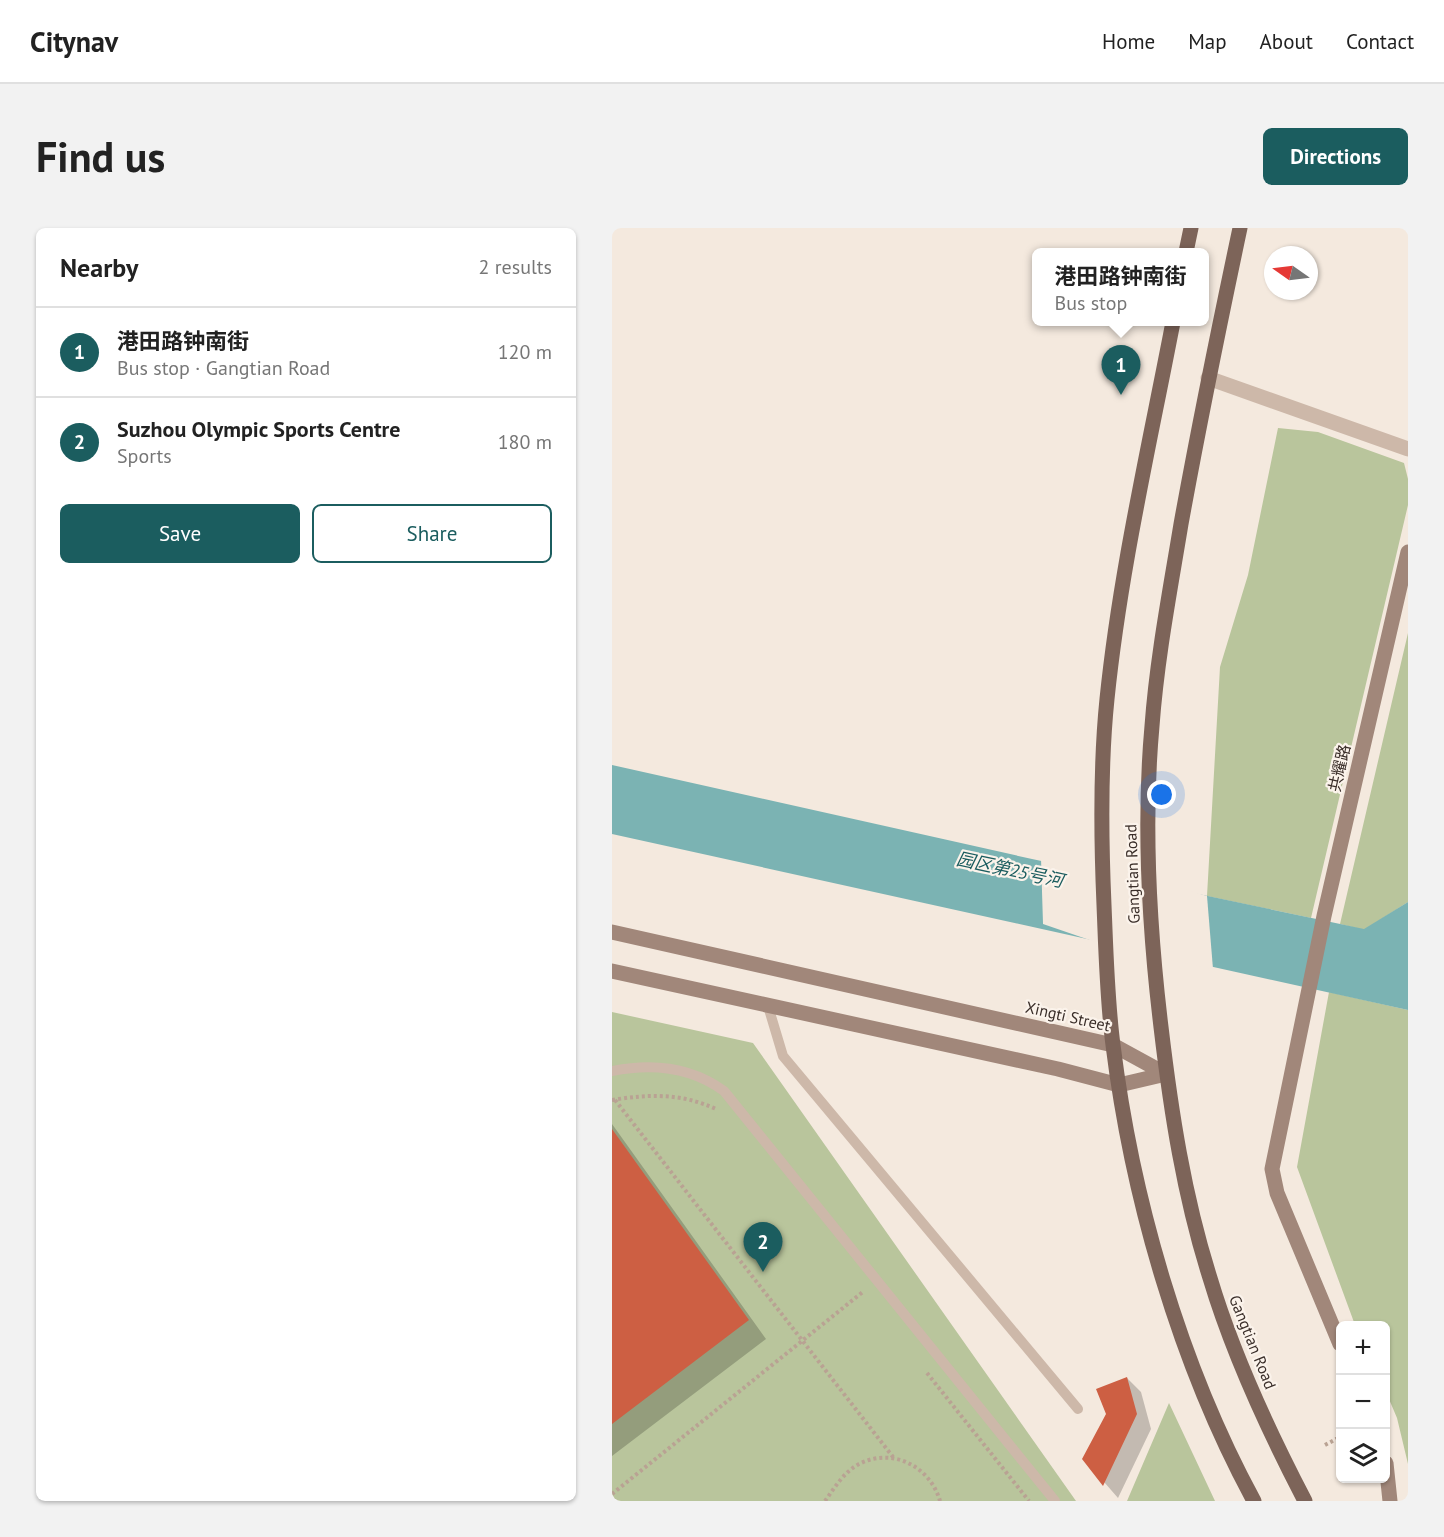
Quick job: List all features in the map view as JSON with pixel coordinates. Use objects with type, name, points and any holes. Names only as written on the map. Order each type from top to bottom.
[{"type":"main road","points":[[1187,248],[1191,228]]},
{"type":"main road","name":"Gangtian Road","points":[[1240,228],[1208,378],[1159,656],[1148,785],[1149,881],[1153,957],[1166,1074],[1190,1208],[1210,1280],[1238,1358],[1305,1501]]},
{"type":"main road","name":"Gangtian Road","points":[[1172,326],[1121,595],[1107,699],[1102,779],[1102,871],[1106,947],[1113,1045],[1126,1129],[1144,1209],[1166,1287],[1196,1377],[1254,1501]]},
{"type":"street","points":[[1208,378],[1408,449]]},
{"type":"street","name":"共耀路","points":[[1336,1332],[1277,1193],[1272,1169],[1324,916],[1408,552]]},
{"type":"street","name":"Xingti Street","points":[[612,932],[1113,1045],[1166,1074]]},
{"type":"street","points":[[612,971],[1119,1084],[1166,1074]]},
{"type":"street","points":[[1388,1483],[1390,1501]]},
{"type":"lane","points":[[768,1006],[783,1056],[1078,1409]]},
{"type":"lane","points":[[612,1071],[635,1066],[684,1071],[707,1079],[723,1091],[1055,1501]]},
{"type":"path","points":[[721,1116],[716,1109],[695,1100],[675,1096],[648,1095],[614,1100],[893,1457]]},
{"type":"path","points":[[612,1494],[877,1281]]},
{"type":"path","points":[[856,1283],[863,1292]]},
{"type":"path","points":[[921,1365],[1029,1501]]},
{"type":"path","points":[[1325,1445],[1336,1440]]},
{"type":"path","points":[[825,1501],[844,1475],[859,1464],[873,1459],[893,1457],[913,1464],[927,1476],[940,1501]]},
{"type":"green space","points":[[1278,428],[1318,432],[1404,463],[1408,479],[1408,505],[1311,918],[1207,896],[1220,667],[1248,575]]},
{"type":"green space","points":[[1408,633],[1408,902],[1364,930],[1340,924]]},
{"type":"green space","points":[[1329,992],[1408,1010],[1408,1464],[1397,1418],[1390,1401],[1390,1321],[1354,1321],[1297,1167]]},
{"type":"green space","points":[[612,1012],[753,1043],[1076,1501],[612,1501]]},
{"type":"green space","points":[[1169,1403],[1215,1501],[1127,1501]]},
{"type":"water","name":"园区第25号河","points":[[612,765],[1032,859],[1364,929],[1408,902],[1408,1010],[612,834]]},
{"type":"pier","points":[[1041,858],[1174,886],[1207,896],[1213,969],[1110,947],[1043,924]]},
{"type":"building","points":[[612,1129],[749,1320],[612,1424]]},
{"type":"building","points":[[1127,1377],[1137,1414],[1103,1486],[1082,1459],[1106,1414],[1096,1389]]},
{"type":"place","name":"港田路钟南街","points":[[1121,395]]},
{"type":"place","name":"Suzhou Olympic Sports Centre","points":[[763,1272]]}]
